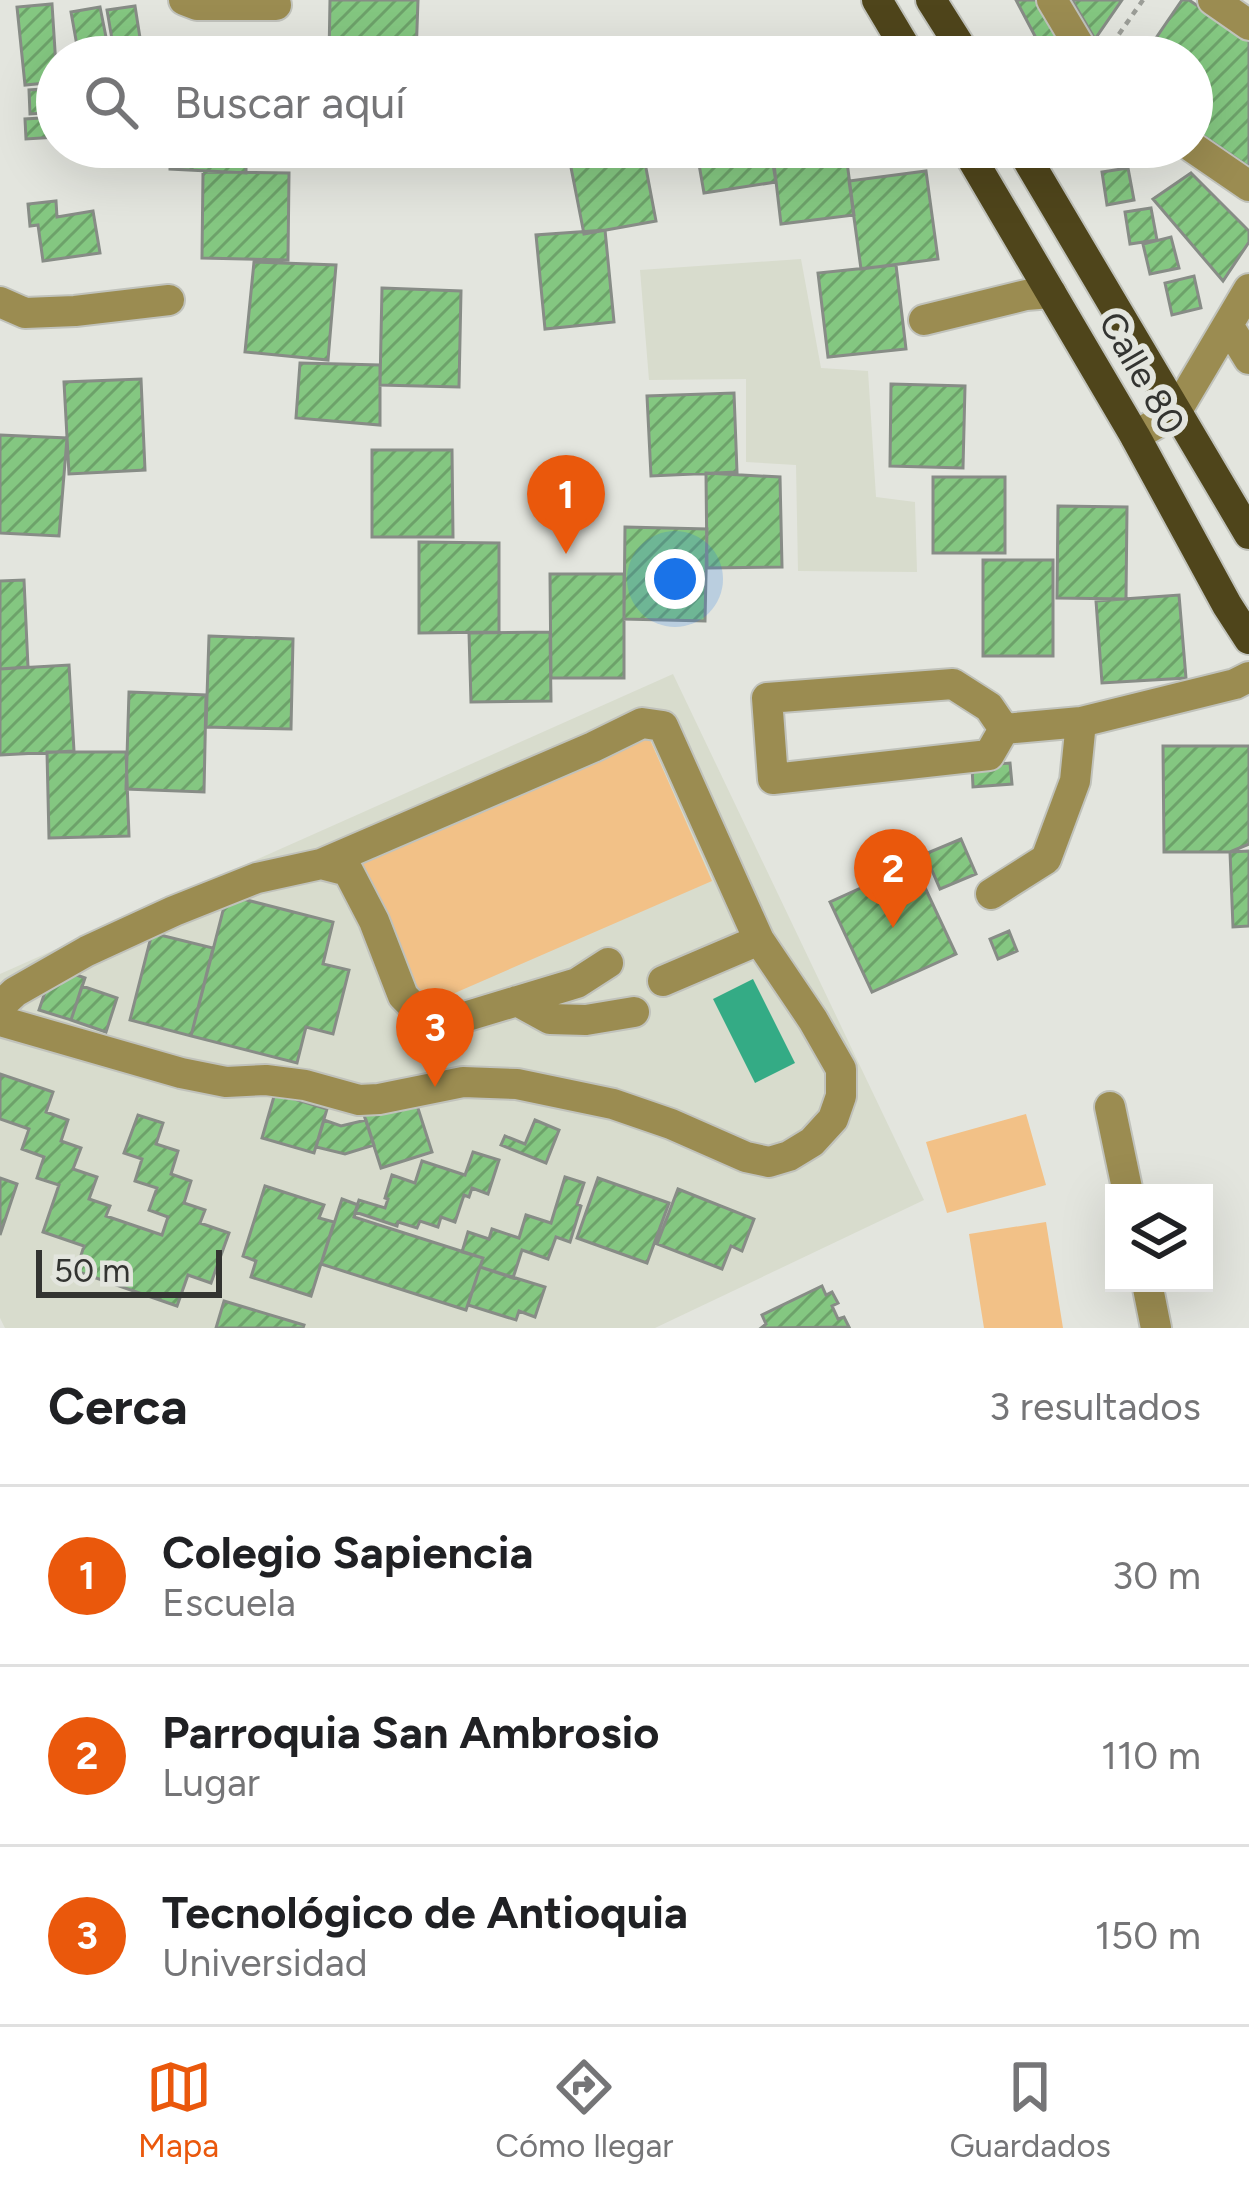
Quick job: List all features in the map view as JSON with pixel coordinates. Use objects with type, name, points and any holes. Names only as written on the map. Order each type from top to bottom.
[{"type":"main road","points":[[931,0],[954,36]]},
{"type":"main road","points":[[877,3],[898,36]]},
{"type":"main road","name":"Calle 80","points":[[977,168],[1249,639]]},
{"type":"main road","name":"Calle 80","points":[[1032,168],[1249,534]]},
{"type":"street","points":[[184,0],[196,5],[277,5]]},
{"type":"street","points":[[1052,0],[1073,36]]},
{"type":"street","points":[[1213,0],[1249,26]]},
{"type":"street","points":[[1213,161],[1249,186]]},
{"type":"street","points":[[924,320],[1051,293]]},
{"type":"street","points":[[0,302],[25,313],[169,300]]},
{"type":"street","points":[[1135,436],[1176,412],[1242,306]]},
{"type":"street","points":[[1242,306],[1249,359]]},
{"type":"street","points":[[1004,729],[1081,722],[1249,677]]},
{"type":"street","points":[[952,684],[989,707],[1004,729],[989,755],[773,779],[767,698],[952,684]]},
{"type":"street","points":[[991,893],[1046,859],[1075,781],[1081,722]]},
{"type":"street","points":[[0,1006],[15,992],[87,951],[174,910],[257,878],[321,864],[642,723],[663,726],[759,940],[841,1069],[841,1096],[833,1119],[812,1142],[769,1162],[746,1157],[671,1124],[572,1094],[517,1084],[463,1082],[359,1100],[305,1085],[226,1082],[182,1073],[0,1021]]},
{"type":"street","points":[[321,864],[348,871],[374,921],[403,996],[421,1014],[451,1021],[577,983],[608,964]]},
{"type":"street","points":[[663,981],[759,940]]},
{"type":"street","points":[[517,1001],[550,1019],[586,1020],[634,1012]]},
{"type":"street","points":[[1110,1107],[1126,1184]]},
{"type":"street","points":[[1149,1292],[1156,1328]]},
{"type":"path","points":[[1118,36],[1144,0]]},
{"type":"shaded area","points":[[801,259],[821,368],[868,371],[876,497],[915,502],[917,572],[798,571],[796,465],[746,462],[746,379],[649,380],[640,270]]},
{"type":"shaded area","points":[[673,674],[924,1200],[655,1328],[5,1328],[0,1318],[0,974]]},
{"type":"shaded area","points":[[644,726],[712,881],[425,1006],[357,851]]},
{"type":"shaded area","points":[[753,979],[795,1063],[755,1083],[713,999]]},
{"type":"shaded area","points":[[1026,1114],[1046,1185],[947,1213],[926,1142]]},
{"type":"shaded area","points":[[1046,1222],[1063,1328],[984,1328],[969,1234]]},
{"type":"building","points":[[330,0],[418,0],[417,36],[329,36]]},
{"type":"building","points":[[1016,0],[1038,0],[1059,36],[1035,36]]},
{"type":"building","points":[[1072,0],[1122,0],[1097,36]]},
{"type":"building","points":[[1182,0],[1189,0],[1249,41],[1249,167],[1213,142],[1213,36],[1157,36]]},
{"type":"building","points":[[52,4],[54,36],[36,36],[36,84],[25,85],[17,7]]},
{"type":"building","points":[[135,6],[140,36],[111,36],[107,10]]},
{"type":"building","points":[[100,7],[106,36],[75,36],[71,12]]},
{"type":"building","points":[[29,90],[36,90],[36,114],[30,114]]},
{"type":"building","points":[[36,118],[36,138],[26,139],[25,119]]},
{"type":"building","points":[[246,168],[246,173],[170,169]]},
{"type":"building","points":[[571,168],[646,168],[656,221],[584,234]]},
{"type":"building","points":[[700,168],[774,168],[776,182],[704,193]]},
{"type":"building","points":[[774,168],[848,168],[854,215],[781,224]]},
{"type":"building","points":[[1128,168],[1134,200],[1107,205],[1102,172]]},
{"type":"building","points":[[926,171],[938,259],[861,269],[849,181]]},
{"type":"building","points":[[203,172],[289,173],[288,260],[202,258]]},
{"type":"building","points":[[1191,173],[1249,231],[1249,242],[1223,281],[1153,199]]},
{"type":"building","points":[[56,201],[57,217],[93,211],[100,253],[43,261],[38,225],[30,226],[28,204]]},
{"type":"building","points":[[1151,208],[1157,240],[1130,244],[1125,212]]},
{"type":"building","points":[[605,230],[614,322],[545,329],[536,235]]},
{"type":"building","points":[[1171,237],[1179,268],[1150,274],[1143,244]]},
{"type":"building","points":[[254,262],[336,265],[328,360],[245,352]]},
{"type":"building","points":[[896,265],[906,349],[828,357],[818,273]]},
{"type":"building","points":[[1194,276],[1201,308],[1172,315],[1165,283]]},
{"type":"building","points":[[382,288],[461,291],[459,387],[380,385]]},
{"type":"building","points":[[300,363],[380,365],[380,425],[296,418]]},
{"type":"building","points":[[141,379],[145,470],[69,474],[64,382]]},
{"type":"building","points":[[891,384],[965,386],[963,468],[890,466]]},
{"type":"building","points":[[734,393],[737,472],[651,476],[647,396]]},
{"type":"building","points":[[0,435],[67,438],[59,536],[0,533]]},
{"type":"building","points":[[372,450],[452,450],[453,537],[372,537]]},
{"type":"building","points":[[706,473],[780,477],[782,567],[707,568]]},
{"type":"building","points":[[933,477],[1005,477],[1005,553],[933,553]]},
{"type":"building","points":[[1058,506],[1127,507],[1126,599],[1057,598]]},
{"type":"building","points":[[625,527],[707,529],[705,621],[624,619]]},
{"type":"building","points":[[419,542],[499,543],[499,632],[419,633]]},
{"type":"building","points":[[983,560],[1053,560],[1053,656],[983,656]]},
{"type":"building","points":[[550,574],[624,574],[624,678],[551,678]]},
{"type":"building","points":[[24,580],[28,667],[0,669],[0,581]]},
{"type":"building","points":[[1179,595],[1186,678],[1102,683],[1096,601]]},
{"type":"building","points":[[550,632],[551,701],[471,702],[469,633]]},
{"type":"building","points":[[209,636],[293,639],[291,729],[206,727]]},
{"type":"building","points":[[69,665],[74,751],[0,755],[0,669]]},
{"type":"building","points":[[129,692],[206,695],[204,792],[126,789]]},
{"type":"building","points":[[1163,746],[1249,746],[1249,844],[1230,852],[1164,852]]},
{"type":"building","points":[[47,752],[126,752],[129,836],[49,838]]},
{"type":"building","points":[[1010,763],[1012,784],[973,787],[972,766]]},
{"type":"building","points":[[961,839],[976,874],[940,889],[925,854]]},
{"type":"building","points":[[1249,851],[1249,926],[1233,927],[1230,852]]},
{"type":"building","points":[[914,864],[956,954],[872,992],[830,902]]},
{"type":"building","points":[[227,895],[333,922],[323,964],[349,970],[333,1034],[306,1027],[297,1063],[191,1036]]},
{"type":"building","points":[[1009,931],[1017,951],[998,959],[990,939]]},
{"type":"building","points":[[152,933],[213,948],[191,1036],[130,1020]]},
{"type":"building","points":[[71,973],[85,978],[71,1020],[39,1010],[48,983]]},
{"type":"building","points":[[82,986],[117,998],[106,1032],[71,1020]]},
{"type":"building","points":[[0,1074],[53,1092],[46,1112],[68,1120],[61,1141],[81,1148],[73,1169],[97,1177],[89,1199],[110,1206],[106,1216],[162,1235],[168,1217],[149,1210],[157,1188],[135,1181],[142,1159],[124,1153],[138,1115],[163,1123],[156,1144],[178,1151],[171,1174],[191,1181],[184,1203],[205,1210],[200,1223],[229,1233],[211,1283],[188,1275],[177,1306],[76,1271],[84,1246],[43,1232],[59,1185],[37,1178],[44,1157],[22,1149],[29,1129],[0,1119]]},
{"type":"building","points":[[275,1093],[327,1109],[314,1153],[262,1138]]},
{"type":"building","points":[[415,1099],[432,1152],[381,1168],[364,1115]]},
{"type":"building","points":[[324,1120],[341,1126],[366,1120],[374,1145],[345,1154],[316,1147]]},
{"type":"building","points":[[535,1120],[559,1130],[546,1163],[501,1145],[505,1136],[525,1144]]},
{"type":"building","points":[[473,1152],[499,1160],[488,1194],[472,1188],[469,1197],[464,1195],[455,1222],[441,1217],[438,1227],[420,1221],[417,1228],[398,1222],[397,1226],[355,1212],[359,1200],[385,1208],[392,1175],[415,1183],[422,1161],[465,1175]]},
{"type":"building","points":[[565,1177],[584,1183],[577,1204],[581,1206],[570,1242],[556,1237],[548,1259],[522,1250],[513,1278],[480,1267],[483,1258],[462,1252],[468,1232],[489,1239],[492,1229],[519,1238],[526,1215],[551,1223]]},
{"type":"building","points":[[0,1178],[17,1184],[0,1235]]},
{"type":"building","points":[[598,1178],[669,1203],[647,1263],[577,1238]]},
{"type":"building","points":[[265,1186],[324,1205],[319,1218],[334,1222],[311,1296],[251,1277],[256,1261],[243,1256]]},
{"type":"building","points":[[678,1189],[754,1219],[742,1251],[731,1246],[722,1269],[657,1244]]},
{"type":"building","points":[[342,1199],[358,1205],[354,1217],[483,1258],[466,1310],[321,1264]]},
{"type":"building","points":[[480,1267],[545,1287],[535,1317],[519,1311],[516,1320],[468,1305]]},
{"type":"building","points":[[822,1286],[826,1295],[832,1292],[838,1319],[844,1317],[849,1327],[761,1328],[766,1324],[762,1315]]},
{"type":"building","points":[[224,1301],[304,1325],[216,1328]]},
{"type":"place","name":"Colegio Sapiencia","points":[[566,554]]},
{"type":"place","name":"Parroquia San Ambrosio","points":[[893,928]]},
{"type":"place","name":"Tecnológico de Antioquia","points":[[435,1087]]}]
